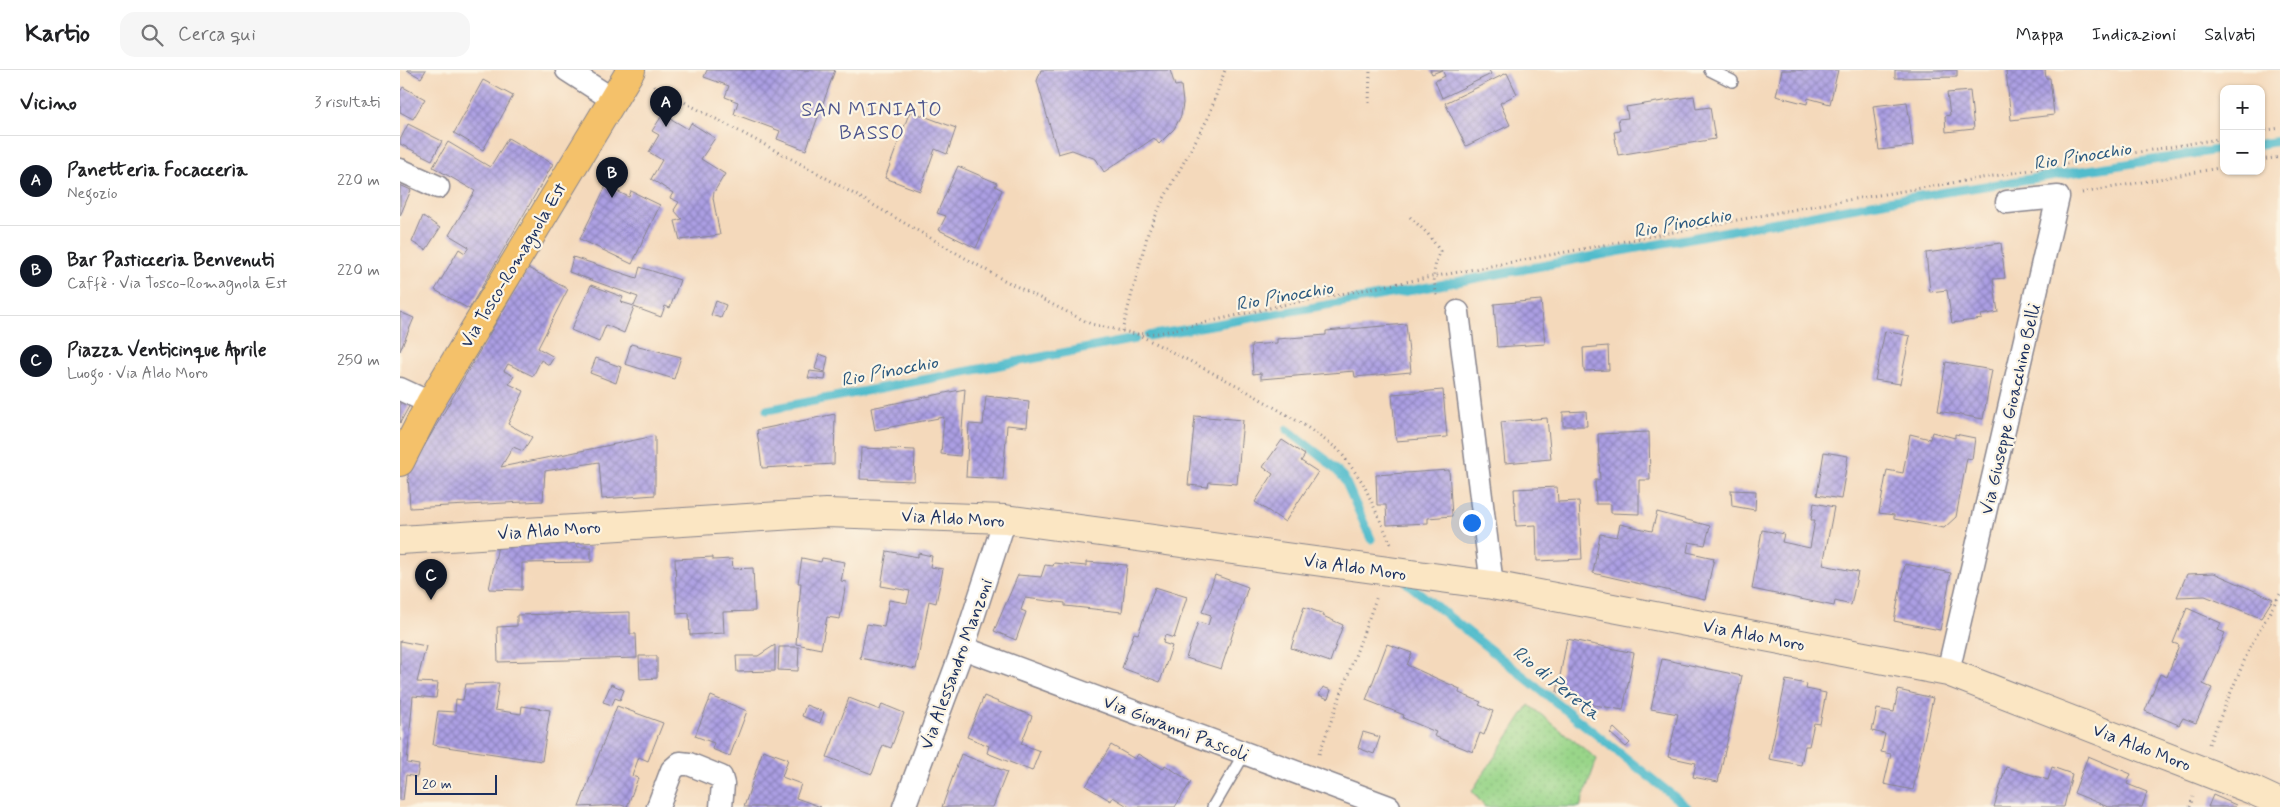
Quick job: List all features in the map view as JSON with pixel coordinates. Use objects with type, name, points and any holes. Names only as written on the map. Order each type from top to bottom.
[{"type":"main road","name":"Via Tosco-Romagnola Est","points":[[400,462],[430,403],[630,72]]},
{"type":"main road","name":"Via Aldo Moro","points":[[400,540],[826,512],[1006,519],[1492,585],[1948,672],[2199,769],[2280,803]]},
{"type":"street","points":[[567,70],[612,99]]},
{"type":"street","points":[[400,170],[438,187]]},
{"type":"street","points":[[2007,202],[2058,197]]},
{"type":"street","name":"Via Giuseppe Gioacchino Belli","points":[[1948,672],[2058,197]]},
{"type":"street","points":[[1458,312],[1492,585]]},
{"type":"street","points":[[400,389],[430,403]]},
{"type":"street","name":"Via Alessandro Manzoni","points":[[904,807],[963,648],[1006,519]]},
{"type":"street","name":"Via Giovanni Pascoli","points":[[963,648],[1389,807]]},
{"type":"street","points":[[658,807],[672,770],[680,763],[689,764],[721,777],[724,784],[721,807]]},
{"type":"lane","points":[[1710,70],[1732,81]]},
{"type":"lane","points":[[1213,807],[1244,754]]},
{"type":"path","points":[[1122,331],[1148,233],[1162,202],[1208,118],[1225,70]]},
{"type":"path","points":[[1369,103],[1370,70]]},
{"type":"path","points":[[630,72],[814,172],[1000,278],[1091,324],[1136,334],[1159,333],[1286,304],[1818,205],[2220,139]]},
{"type":"path","points":[[2265,130],[2280,128]]},
{"type":"path","points":[[2265,159],[2280,157]]},
{"type":"path","points":[[2058,197],[2220,168]]},
{"type":"path","points":[[1410,217],[1428,234],[1440,251],[1434,265],[1435,289]]},
{"type":"path","points":[[1136,334],[1240,387],[1304,425],[1339,450],[1363,483],[1404,574]]},
{"type":"path","points":[[2199,769],[2250,647],[2280,594]]},
{"type":"path","points":[[1310,778],[1376,597]]},
{"type":"green space","points":[[1529,705],[1597,759],[1580,807],[1485,807],[1472,791]]},
{"type":"building","points":[[407,70],[426,70],[421,78]]},
{"type":"building","points":[[707,70],[835,70],[806,150],[777,139],[780,131],[734,114],[738,102],[725,97],[729,86],[704,77]]},
{"type":"building","points":[[1041,70],[1170,70],[1175,86],[1181,85],[1183,103],[1181,116],[1174,129],[1159,144],[1154,138],[1104,172],[1096,159],[1072,150],[1058,154],[1037,81]]},
{"type":"building","points":[[1430,70],[1442,70],[1432,74]]},
{"type":"building","points":[[1442,70],[1489,70],[1491,74],[1442,98],[1435,81],[1445,76]]},
{"type":"building","points":[[1782,70],[1838,70],[1830,104],[1808,98],[1807,104],[1776,96]]},
{"type":"building","points":[[1895,70],[1957,70],[1957,77],[1895,78]]},
{"type":"building","points":[[2006,70],[2045,70],[2046,78],[2050,78],[2054,115],[2011,120]]},
{"type":"building","points":[[1507,73],[1517,94],[1500,103],[1510,125],[1466,146],[1445,103]]},
{"type":"building","points":[[483,80],[513,96],[483,150],[454,133]]},
{"type":"building","points":[[403,87],[425,99],[413,119],[400,112],[400,92]]},
{"type":"building","points":[[1970,91],[1974,129],[1946,132],[1945,116],[1950,115],[1947,93]]},
{"type":"building","points":[[1694,96],[1696,109],[1710,107],[1715,139],[1618,155],[1614,132],[1620,131],[1618,119],[1628,118],[1626,107]]},
{"type":"building","points":[[1907,102],[1913,146],[1879,150],[1873,106]]},
{"type":"building","points":[[910,111],[956,128],[947,154],[935,149],[920,191],[885,178]]},
{"type":"building","points":[[663,114],[688,129],[691,123],[715,138],[701,159],[725,174],[714,192],[713,198],[720,235],[680,240],[675,221],[682,219],[674,210],[679,202],[670,198],[673,193],[651,179],[662,160],[649,152],[659,135],[652,131]]},
{"type":"building","points":[[408,124],[442,141],[432,160],[400,144]]},
{"type":"building","points":[[508,138],[553,164],[469,309],[435,290],[459,249],[465,253],[469,247],[449,235],[475,191],[433,167],[448,142],[490,167]]},
{"type":"building","points":[[958,166],[997,183],[995,186],[1002,190],[976,248],[939,230],[946,216],[937,213]]},
{"type":"building","points":[[400,185],[411,190],[400,216]]},
{"type":"building","points":[[606,186],[629,197],[631,191],[660,205],[632,264],[580,239]]},
{"type":"building","points":[[423,216],[440,228],[426,250],[412,242]]},
{"type":"building","points":[[2001,243],[2005,278],[1993,279],[1998,312],[1981,315],[1982,319],[1952,323],[1947,290],[1930,292],[1926,253]]},
{"type":"building","points":[[573,257],[637,278],[640,267],[680,280],[670,308],[665,306],[661,317],[634,307],[624,333],[606,325],[599,342],[571,330],[591,285],[623,297],[621,302],[634,306],[638,297],[569,272]]},
{"type":"building","points":[[528,268],[568,289],[538,348],[554,357],[549,365],[541,360],[533,376],[508,364],[504,371],[514,376],[509,384],[524,391],[508,424],[532,437],[523,451],[513,447],[501,467],[655,436],[655,495],[602,499],[599,462],[545,471],[543,501],[410,508],[408,474]]},
{"type":"building","points":[[1541,300],[1545,344],[1497,347],[1494,304]]},
{"type":"building","points":[[716,301],[726,305],[721,318],[711,315]]},
{"type":"building","points":[[400,312],[414,318],[400,351]]},
{"type":"building","points":[[1406,324],[1411,372],[1355,377],[1354,371],[1261,379],[1261,373],[1253,374],[1251,345],[1277,343],[1277,339],[1326,335],[1326,331]]},
{"type":"building","points":[[1885,331],[1910,336],[1900,384],[1875,380]]},
{"type":"building","points":[[631,344],[681,357],[674,379],[625,364]]},
{"type":"building","points":[[1608,346],[1609,370],[1584,371],[1583,348]]},
{"type":"building","points":[[819,354],[828,357],[825,372],[815,369]]},
{"type":"building","points":[[596,358],[621,367],[616,383],[590,373]]},
{"type":"building","points":[[1946,362],[1992,370],[1983,419],[1938,411]]},
{"type":"building","points":[[810,371],[826,373],[825,380],[808,378]]},
{"type":"building","points":[[965,389],[960,456],[941,454],[944,417],[875,430],[871,408]]},
{"type":"building","points":[[1443,390],[1447,437],[1396,441],[1392,394]]},
{"type":"building","points":[[400,394],[412,401],[400,423]]},
{"type":"building","points":[[986,396],[1029,401],[1027,427],[1007,425],[1003,479],[966,477],[969,424],[983,425]]},
{"type":"building","points":[[1586,411],[1587,426],[1563,426],[1563,412]]},
{"type":"building","points":[[835,414],[834,464],[762,468],[757,430]]},
{"type":"building","points":[[1195,416],[1243,420],[1237,484],[1209,482],[1208,487],[1188,485]]},
{"type":"building","points":[[1547,418],[1551,459],[1505,463],[1501,422]]},
{"type":"building","points":[[1649,432],[1650,480],[1639,480],[1639,514],[1611,513],[1611,504],[1596,504],[1595,480],[1600,480],[1598,434]]},
{"type":"building","points":[[1932,432],[1955,438],[1955,434],[1975,438],[1972,459],[1967,458],[1956,517],[1944,528],[1894,519],[1894,515],[1879,513],[1887,470],[1903,473],[1910,434],[1930,439]]},
{"type":"building","points":[[1282,440],[1305,455],[1301,461],[1318,472],[1285,522],[1255,502],[1273,474],[1263,467]]},
{"type":"building","points":[[861,448],[915,450],[914,481],[860,479]]},
{"type":"building","points":[[1824,452],[1848,456],[1841,499],[1817,495]]},
{"type":"building","points":[[1449,470],[1452,516],[1428,518],[1428,523],[1387,525],[1386,505],[1377,505],[1376,475]]},
{"type":"building","points":[[1557,487],[1558,502],[1579,501],[1582,559],[1537,561],[1536,525],[1516,526],[1514,489]]},
{"type":"building","points":[[1731,490],[1756,491],[1755,510],[1732,506]]},
{"type":"building","points":[[1814,503],[1834,507],[1823,565],[1858,572],[1851,605],[1835,601],[1834,606],[1752,589],[1762,530],[1784,534],[1782,542],[1810,548],[1815,520],[1811,520]]},
{"type":"building","points":[[1657,512],[1710,526],[1705,545],[1689,542],[1687,552],[1714,558],[1705,599],[1593,573],[1600,534],[1617,537],[1620,524],[1652,531]]},
{"type":"building","points":[[578,540],[577,547],[591,547],[591,562],[522,563],[522,590],[489,589],[499,541]]},
{"type":"building","points":[[887,551],[918,557],[918,553],[932,556],[930,567],[943,569],[936,603],[929,601],[916,669],[860,658],[867,624],[884,627],[889,600],[907,603],[910,591],[881,586]]},
{"type":"building","points":[[713,557],[713,560],[732,559],[733,569],[753,568],[755,611],[723,612],[724,633],[690,635],[689,613],[677,614],[675,559]]},
{"type":"building","points":[[802,558],[821,562],[822,558],[845,562],[841,581],[846,582],[840,619],[827,617],[821,649],[796,644],[801,583],[798,583]]},
{"type":"building","points":[[1086,562],[1127,565],[1122,612],[1065,606],[1065,603],[1025,598],[1021,610],[1026,612],[1016,640],[994,631],[1018,575],[1041,577],[1045,565],[1053,566],[1054,563],[1086,566]]},
{"type":"building","points":[[1905,564],[1951,573],[1940,630],[1894,621]]},
{"type":"building","points":[[2214,573],[2273,599],[2261,618],[2205,596],[2177,597],[2187,574]]},
{"type":"building","points":[[1215,575],[1248,587],[1221,669],[1186,658],[1198,622],[1208,625],[1211,615],[1202,612]]},
{"type":"building","points":[[1155,587],[1187,597],[1174,638],[1165,635],[1163,643],[1172,646],[1160,682],[1122,668],[1134,633],[1138,634]]},
{"type":"building","points":[[1304,607],[1324,614],[1323,616],[1343,625],[1330,662],[1291,648]]},
{"type":"building","points":[[2187,608],[2221,623],[2218,630],[2225,633],[2203,684],[2212,688],[2196,723],[2183,718],[2179,725],[2145,711],[2160,674],[2167,677],[2179,645],[2173,643]]},
{"type":"building","points":[[630,612],[630,634],[636,634],[637,658],[498,662],[497,627],[517,626],[517,615]]},
{"type":"building","points":[[1567,639],[1634,653],[1623,710],[1572,701],[1573,695],[1557,692]]},
{"type":"building","points":[[400,641],[426,646],[417,682],[438,683],[436,698],[413,696],[407,763],[419,765],[417,777],[406,775],[403,800],[400,800]]},
{"type":"building","points":[[1387,644],[1412,653],[1407,665],[1460,689],[1459,693],[1481,702],[1479,705],[1493,711],[1484,735],[1480,733],[1473,752],[1434,736],[1436,732],[1403,718],[1404,715],[1366,700]]},
{"type":"building","points":[[775,645],[775,671],[737,672],[736,656],[758,656]]},
{"type":"building","points":[[779,647],[799,647],[798,671],[778,670]]},
{"type":"building","points":[[639,656],[657,656],[657,678],[640,679]]},
{"type":"building","points":[[1662,659],[1742,676],[1718,782],[1693,777],[1696,763],[1668,757],[1678,714],[1651,709]]},
{"type":"building","points":[[1786,680],[1807,684],[1806,689],[1826,693],[1820,724],[1814,723],[1809,746],[1805,746],[1801,765],[1769,759]]},
{"type":"building","points":[[499,683],[495,710],[521,714],[522,706],[550,710],[542,761],[433,745],[438,711],[455,712],[456,699],[463,700],[466,684]]},
{"type":"building","points":[[611,684],[624,690],[620,700],[615,698],[612,705],[603,702]]},
{"type":"building","points":[[1323,687],[1331,690],[1328,699],[1319,695]]},
{"type":"building","points":[[1898,690],[1933,698],[1913,790],[1884,784],[1891,754],[1881,752],[1885,734],[1872,731],[1877,709],[1894,712]]},
{"type":"building","points":[[711,696],[747,711],[730,756],[712,749],[714,743],[695,736]]},
{"type":"building","points":[[984,696],[1032,716],[1021,744],[1040,751],[1032,771],[987,753],[989,746],[967,737]]},
{"type":"building","points":[[849,698],[880,710],[882,704],[904,713],[891,748],[883,745],[872,774],[827,757]]},
{"type":"building","points":[[806,705],[824,712],[820,723],[802,716]]},
{"type":"building","points":[[617,706],[663,723],[648,761],[639,757],[632,776],[638,778],[627,807],[621,805],[579,807]]},
{"type":"building","points":[[1614,728],[1630,743],[1626,747],[1610,733]]},
{"type":"building","points":[[1363,732],[1380,737],[1374,754],[1358,748]]},
{"type":"building","points":[[1111,745],[1135,759],[1138,754],[1163,769],[1165,765],[1191,782],[1175,807],[1129,807],[1113,797],[1111,801],[1086,786]]},
{"type":"building","points":[[763,750],[788,759],[782,777],[801,784],[796,798],[821,807],[744,807]]},
{"type":"building","points":[[961,754],[1007,772],[993,807],[942,807]]},
{"type":"building","points":[[2088,756],[2131,774],[2127,784],[2147,792],[2142,807],[2108,807],[2074,793]]},
{"type":"building","points":[[2006,767],[2048,780],[2052,767],[2072,774],[2064,807],[1994,807]]},
{"type":"building","points":[[2213,795],[2236,805],[2235,807],[2208,807]]},
{"type":"waterway","name":"Rio Pinocchio","points":[[2265,143],[2280,141]]},
{"type":"waterway","name":"Rio Pinocchio","points":[[1148,336],[1413,290],[1888,201],[2220,150]]},
{"type":"waterway","name":"Rio Pinocchio","points":[[767,410],[1135,339]]},
{"type":"waterway","name":"Rio di Pereta","points":[[1287,430],[1325,459],[1344,478],[1371,539]]},
{"type":"waterway","name":"Rio di Pereta","points":[[1407,583],[1687,807]]},
{"type":"place","name":"Panetteria Focacceria","points":[[666,127]]},
{"type":"place","name":"Bar Pasticceria Benvenuti","points":[[612,198]]},
{"type":"place","name":"Piazza Venticinque Aprile","points":[[431,600]]},
{"type":"district","name":"SAN MINIATO BASSO","points":[[872,120]]}]
